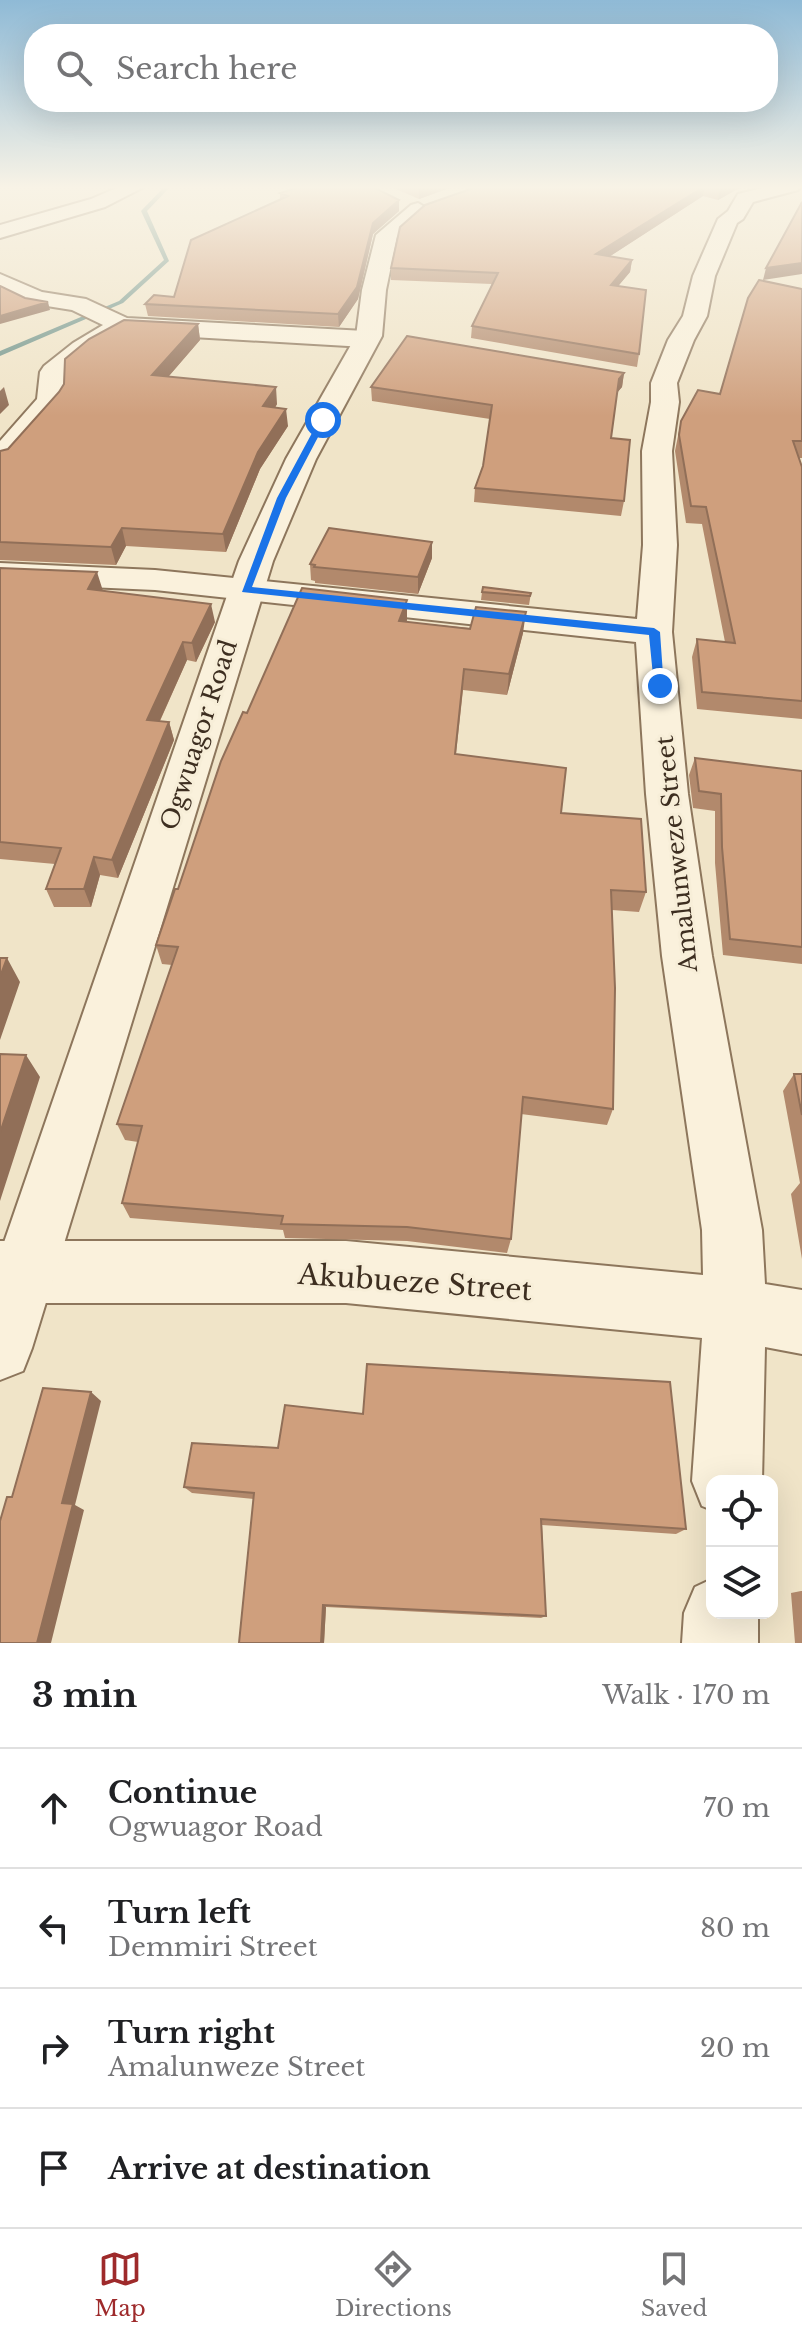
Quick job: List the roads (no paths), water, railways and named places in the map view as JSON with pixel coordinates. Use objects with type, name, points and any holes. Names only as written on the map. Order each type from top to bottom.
[{"type":"street","name":"Ogwuagor Road","points":[[0,1348],[13,1273],[246,590],[282,498],[379,336],[374,290],[380,263]]},
{"type":"street","name":"Amalunweze Street","points":[[710,263],[695,316],[650,380],[665,402],[657,451],[660,545],[654,632],[667,794],[687,956],[732,1230],[735,1310],[727,1475]]},
{"type":"street","points":[[0,281],[36,298],[78,304],[122,325],[379,336]]},
{"type":"street","points":[[0,459],[51,401],[53,372],[82,348],[122,325]]},
{"type":"street","points":[[0,573],[155,580],[654,632]]},
{"type":"street","name":"Akubueze Street","points":[[13,1273],[346,1272],[735,1310],[802,1322]]},
{"type":"street","points":[[720,1643],[721,1619]]},
{"type":"waterway","points":[[0,354],[121,302],[164,263]]}]
